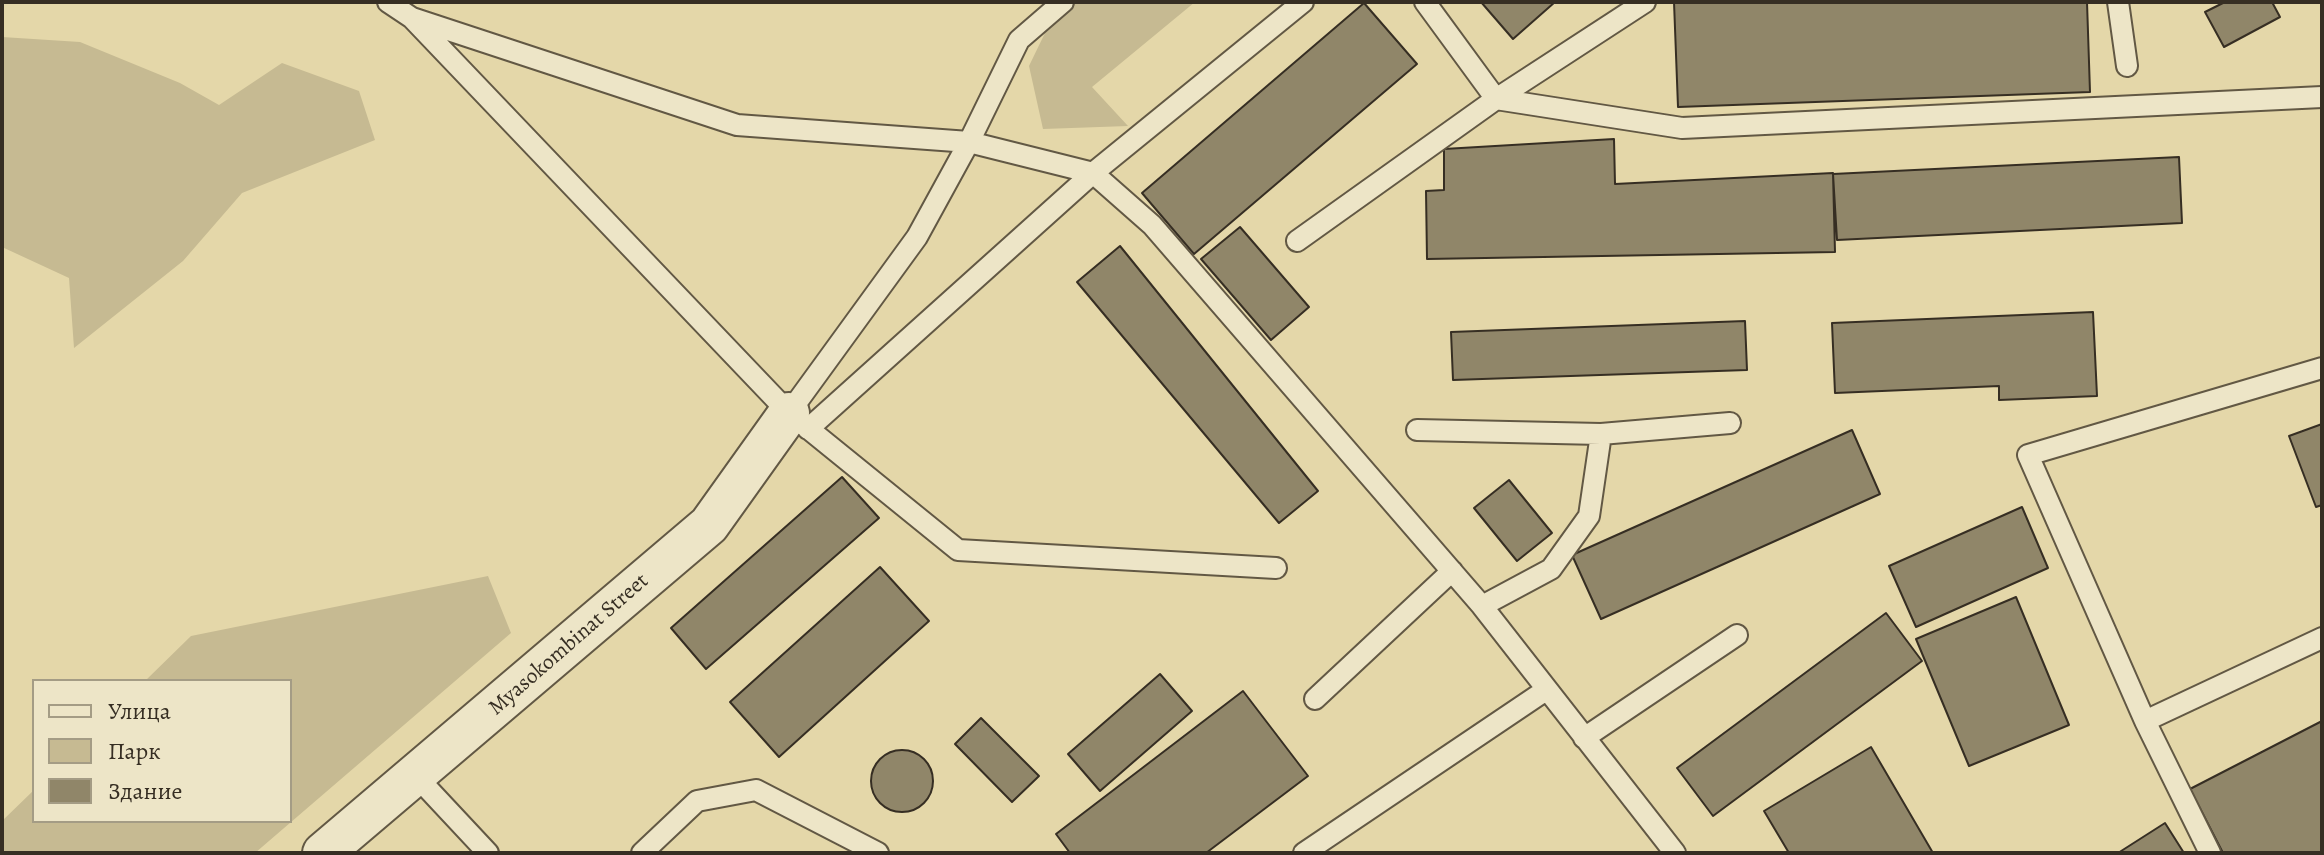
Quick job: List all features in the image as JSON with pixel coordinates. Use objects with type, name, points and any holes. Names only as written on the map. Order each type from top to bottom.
[{"type":"street","name":"Myasokombinat Street","points":[[323,853],[709,525],[799,421]]},
{"type":"lane","points":[[388,2],[412,18],[799,421],[958,550],[1276,568]]},
{"type":"lane","points":[[799,421],[917,237],[969,142],[1019,40],[1063,2]]},
{"type":"lane","points":[[799,421],[1093,173],[1303,2]]},
{"type":"lane","points":[[1425,2],[1496,99],[1682,128],[2322,97]]},
{"type":"lane","points":[[1297,241],[1496,99],[1645,2]]},
{"type":"lane","points":[[2118,2],[2127,66]]},
{"type":"lane","points":[[412,18],[737,125],[969,142],[1093,173],[1152,225],[1482,606],[1673,852]]},
{"type":"lane","points":[[2210,853],[2145,721],[2028,455],[2322,368]]},
{"type":"lane","points":[[1417,430],[1601,434],[1730,423]]},
{"type":"lane","points":[[1482,606],[1551,569],[1589,516],[1601,434]]},
{"type":"lane","points":[[1315,699],[1452,571]]},
{"type":"lane","points":[[1584,738],[1737,635]]},
{"type":"lane","points":[[2145,721],[2322,638]]},
{"type":"lane","points":[[1304,853],[1546,690]]},
{"type":"lane","points":[[416,776],[488,853]]},
{"type":"lane","points":[[642,853],[697,801],[756,790],[878,853]]},
{"type":"green space","points":[[1060,2],[1195,2],[1092,87],[1128,126],[1043,129],[1029,66]]},
{"type":"green space","points":[[2,37],[80,42],[180,83],[219,105],[282,63],[359,91],[375,140],[242,193],[183,261],[74,348],[69,278],[2,247]]},
{"type":"green space","points":[[488,576],[511,633],[292,821],[292,679],[147,679],[191,636]]},
{"type":"green space","points":[[32,792],[32,823],[290,823],[255,853],[2,853],[2,821]]},
{"type":"building","points":[[1481,2],[1555,2],[1513,39]]},
{"type":"building","points":[[1674,2],[2087,2],[2090,92],[1678,107]]},
{"type":"building","points":[[2225,2],[2272,2],[2280,17],[2224,47],[2205,12]]},
{"type":"building","points":[[1364,3],[1417,64],[1194,254],[1142,193]]},
{"type":"building","points":[[1614,139],[1615,184],[1833,173],[1835,252],[1427,259],[1426,191],[1444,190],[1444,149]]},
{"type":"building","points":[[2179,157],[2182,223],[1837,240],[1833,174]]},
{"type":"building","points":[[1240,227],[1309,307],[1271,340],[1201,259]]},
{"type":"building","points":[[1120,246],[1318,491],[1279,523],[1077,282]]},
{"type":"building","points":[[2093,312],[2097,396],[1999,400],[1999,386],[1835,393],[1832,323]]},
{"type":"building","points":[[1745,321],[1747,370],[1453,380],[1451,332]]},
{"type":"building","points":[[2322,424],[2322,505],[2316,507],[2289,436]]},
{"type":"building","points":[[1852,430],[1880,494],[1601,619],[1572,555]]},
{"type":"building","points":[[842,477],[879,518],[706,669],[671,628]]},
{"type":"building","points":[[1509,480],[1552,533],[1517,561],[1474,508]]},
{"type":"building","points":[[2022,507],[2048,568],[1916,627],[1889,566]]},
{"type":"building","points":[[880,567],[929,621],[779,757],[730,702]]},
{"type":"building","points":[[2016,597],[2069,725],[1969,766],[1916,639]]},
{"type":"building","points":[[1886,613],[1922,661],[1713,816],[1677,768]]},
{"type":"building","points":[[1160,674],[1192,711],[1100,791],[1068,754]]},
{"type":"building","points":[[1243,691],[1308,776],[1206,853],[1070,853],[1056,834]]},
{"type":"building","points":[[981,718],[1039,776],[1012,802],[955,744]]},
{"type":"building","points":[[2322,721],[2322,853],[2223,853],[2190,789]]},
{"type":"building","points":[[1871,747],[1933,853],[1789,853],[1764,811]]},
{"type":"building","points":[[902,750],[914,752],[924,759],[931,769],[931,793],[924,803],[914,810],[902,812],[890,810],[880,803],[873,793],[871,781],[873,769],[880,759],[890,752]]},
{"type":"building","points":[[2165,823],[2184,853],[2118,853]]}]
